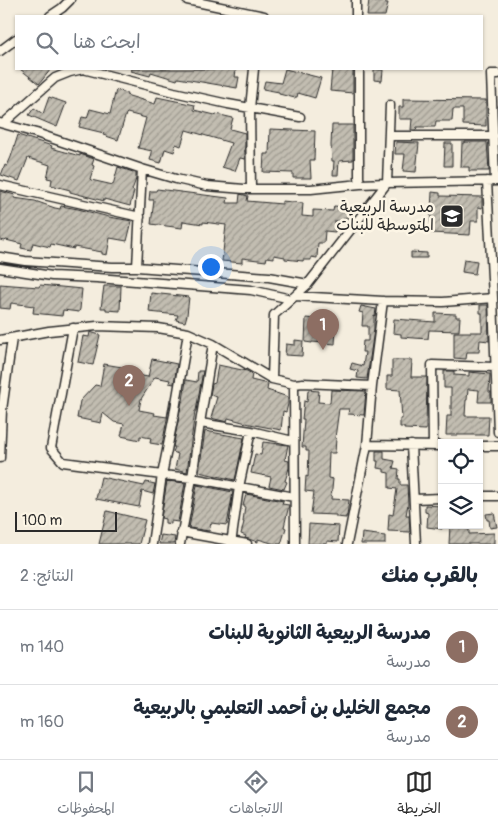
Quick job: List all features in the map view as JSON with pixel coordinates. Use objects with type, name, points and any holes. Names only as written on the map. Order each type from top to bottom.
[{"type":"street","points":[[52,15],[70,0]]},
{"type":"street","points":[[187,0],[256,15]]},
{"type":"street","points":[[356,0],[356,15]]},
{"type":"street","points":[[0,51],[15,41]]},
{"type":"street","points":[[2,123],[55,78],[79,70]]},
{"type":"street","points":[[87,70],[174,92],[300,117]]},
{"type":"street","points":[[250,189],[250,108],[254,70]]},
{"type":"street","points":[[359,70],[360,184]]},
{"type":"street","points":[[498,74],[491,74],[494,136],[493,298],[498,432]]},
{"type":"street","points":[[272,379],[274,315],[308,284],[387,184],[390,105]]},
{"type":"street","points":[[2,123],[142,169],[207,186],[250,189],[312,189],[360,184],[493,181]]},
{"type":"street","points":[[390,136],[494,136]]},
{"type":"street","points":[[137,267],[142,169]]},
{"type":"street","points":[[0,185],[140,217]]},
{"type":"street","points":[[0,257],[25,261],[269,277],[308,284]]},
{"type":"street","points":[[0,268],[52,276],[251,290],[293,297],[443,302],[493,298]]},
{"type":"street","points":[[347,544],[367,445],[372,386],[383,300]]},
{"type":"street","points":[[0,340],[49,331],[97,326],[158,328],[188,333],[213,344],[272,379],[294,384],[372,386]]},
{"type":"street","points":[[73,328],[51,448],[64,462],[192,478],[294,497]]},
{"type":"street","points":[[152,544],[162,475],[188,333]]},
{"type":"street","points":[[0,458],[1,410],[12,338]]},
{"type":"street","points":[[180,544],[213,344]]},
{"type":"street","points":[[432,446],[432,365],[495,367]]},
{"type":"street","points":[[294,384],[296,544]]},
{"type":"street","points":[[200,422],[294,441]]},
{"type":"street","points":[[231,543],[239,487],[251,431]]},
{"type":"street","points":[[367,445],[438,446]]},
{"type":"street","points":[[411,445],[416,544]]},
{"type":"street","points":[[483,446],[498,446]]},
{"type":"street","points":[[483,496],[498,496]]},
{"type":"street","points":[[414,499],[438,498]]},
{"type":"street","points":[[181,532],[231,543],[247,544]]},
{"type":"building","points":[[369,0],[388,3],[385,15],[367,15]]},
{"type":"building","points":[[21,70],[50,70],[39,84]]},
{"type":"building","points":[[236,70],[235,77],[239,77],[237,88],[178,78],[177,80],[151,72],[150,76],[131,71]]},
{"type":"building","points":[[285,70],[321,78],[315,98],[298,93],[295,98],[263,89],[265,81],[281,83]]},
{"type":"building","points":[[332,70],[353,70],[353,93],[330,91]]},
{"type":"building","points":[[374,70],[383,70],[382,81],[374,80]]},
{"type":"building","points":[[116,90],[155,104],[157,97],[195,105],[194,110],[233,118],[230,129],[245,133],[245,159],[240,158],[235,171],[222,167],[231,143],[186,130],[181,146],[176,144],[174,152],[165,149],[161,163],[150,160],[152,151],[138,148],[146,118],[127,113],[118,140],[103,135],[104,133],[79,127],[82,117],[87,118],[90,109],[110,114]]},
{"type":"building","points":[[49,97],[66,103],[57,127],[29,115],[34,108],[43,114]]},
{"type":"building","points":[[403,99],[486,100],[486,126],[463,125],[463,109],[453,109],[452,121],[436,121],[435,127],[417,127],[416,130],[411,130],[412,119],[399,119],[399,107],[403,107]]},
{"type":"building","points":[[332,125],[353,125],[353,160],[339,161],[338,175],[333,175]]},
{"type":"building","points":[[270,129],[315,131],[314,160],[310,160],[311,178],[293,178],[293,173],[263,172],[264,154],[269,154]]},
{"type":"building","points":[[18,135],[52,146],[51,148],[94,159],[91,180],[113,185],[118,167],[136,173],[130,206],[70,192],[70,190],[51,185],[52,179],[47,178],[50,165],[28,158],[19,181],[1,175],[11,157]]},
{"type":"building","points":[[396,142],[419,143],[416,172],[403,171],[405,154],[395,154]]},
{"type":"building","points":[[487,142],[489,171],[469,171],[469,167],[461,167],[462,143]]},
{"type":"building","points":[[445,143],[452,143],[452,166],[444,166]]},
{"type":"building","points":[[157,189],[228,198],[227,203],[239,203],[240,194],[248,196],[247,201],[282,204],[282,201],[303,203],[302,216],[313,217],[313,210],[333,211],[334,206],[347,207],[347,210],[351,210],[350,218],[344,218],[344,221],[335,221],[335,232],[325,231],[324,243],[318,243],[317,258],[311,257],[311,260],[303,261],[285,259],[285,257],[274,255],[274,258],[267,257],[266,261],[242,258],[242,263],[222,261],[226,225],[183,221],[182,228],[151,224],[154,200],[149,200],[150,191],[156,191]]},
{"type":"building","points":[[0,191],[15,195],[14,198],[35,201],[55,208],[60,209],[61,206],[132,221],[127,241],[110,238],[107,255],[102,254],[102,252],[51,244],[50,247],[33,243],[31,250],[21,248],[22,244],[0,240]]},
{"type":"building","points":[[432,192],[440,193],[440,196],[482,197],[482,208],[478,207],[478,221],[471,221],[470,235],[430,233]]},
{"type":"building","points":[[411,252],[427,253],[427,258],[411,258]]},
{"type":"building","points":[[464,259],[477,261],[475,274],[462,272]]},
{"type":"building","points":[[0,284],[82,289],[79,312],[63,310],[62,316],[33,313],[34,306],[11,303],[10,309],[0,308]]},
{"type":"building","points":[[104,286],[121,286],[120,311],[101,308]]},
{"type":"building","points":[[151,293],[189,297],[185,322],[176,320],[178,315],[149,312]]},
{"type":"building","points":[[480,305],[488,305],[489,341],[480,340],[479,352],[467,352],[466,359],[454,358],[454,332],[482,332]]},
{"type":"building","points":[[361,306],[376,309],[367,379],[357,378],[358,371],[350,369],[352,363],[363,366],[365,352],[362,352],[363,341],[368,341],[368,326],[362,326],[363,313],[359,312]]},
{"type":"building","points":[[435,313],[456,314],[456,317],[460,317],[459,331],[429,330],[428,339],[401,337],[401,334],[393,333],[394,319],[435,322]]},
{"type":"building","points":[[306,318],[335,321],[335,344],[305,342]]},
{"type":"building","points":[[90,332],[100,335],[93,365],[78,362],[83,336],[89,337]]},
{"type":"building","points":[[295,340],[303,341],[302,356],[285,355],[286,344],[295,345]]},
{"type":"building","points":[[152,359],[177,364],[174,384],[169,383],[170,380],[155,377],[141,399],[139,410],[167,417],[171,399],[162,445],[150,443],[151,438],[140,436],[140,440],[121,436],[124,424],[114,422],[103,413],[101,423],[77,418],[80,401],[95,385],[100,386],[104,364],[122,367],[125,373],[148,377]]},
{"type":"building","points":[[392,360],[412,360],[411,377],[427,377],[426,430],[404,429],[404,427],[400,427],[400,419],[402,419],[400,390],[387,389],[387,376],[392,376]]},
{"type":"building","points":[[218,365],[247,371],[252,374],[251,380],[268,384],[267,390],[288,397],[286,412],[283,411],[281,430],[228,418],[227,422],[211,418],[217,397],[210,395],[212,384],[215,383]]},
{"type":"building","points":[[198,371],[203,371],[195,411],[187,472],[175,469],[178,454],[173,452],[175,447],[173,447],[186,380],[197,382]]},
{"type":"building","points":[[444,371],[454,371],[454,375],[469,376],[469,372],[490,374],[489,392],[491,392],[491,402],[478,402],[479,390],[468,389],[465,416],[489,416],[488,435],[446,435],[447,416],[451,416],[451,388],[444,388]]},
{"type":"building","points":[[308,390],[319,391],[318,402],[330,403],[331,390],[366,391],[364,415],[348,414],[349,409],[339,409],[335,453],[329,453],[328,478],[333,479],[331,499],[349,500],[346,518],[336,517],[336,515],[311,514],[314,492],[305,491],[306,476],[308,477],[309,451],[306,451],[306,447],[302,447],[304,419],[302,419],[304,401],[307,402]]},
{"type":"building","points":[[205,431],[244,438],[235,480],[199,472]]},
{"type":"building","points":[[263,442],[288,445],[285,460],[289,461],[289,468],[284,489],[269,486],[271,477],[251,473],[255,454],[261,455]]},
{"type":"building","points":[[376,451],[384,451],[384,459],[395,461],[393,468],[399,469],[398,479],[400,479],[400,485],[407,485],[408,504],[406,515],[409,515],[410,532],[388,531],[389,514],[393,515],[397,489],[389,488],[389,473],[384,472],[384,469],[377,468]]},
{"type":"building","points":[[101,477],[144,486],[146,482],[155,484],[153,494],[142,491],[139,507],[96,499]]},
{"type":"building","points":[[167,481],[185,483],[178,522],[171,521],[171,524],[165,523],[165,519],[161,518]]},
{"type":"building","points":[[197,485],[233,492],[227,525],[211,523],[209,531],[189,528]]},
{"type":"building","points":[[246,494],[283,501],[282,504],[289,505],[284,527],[286,528],[281,544],[258,539],[258,542],[245,538],[246,536],[241,534]]},
{"type":"building","points":[[425,505],[438,506],[438,528],[427,527],[428,513],[425,512]]},
{"type":"building","points":[[107,511],[145,520],[139,544],[99,544]]},
{"type":"building","points":[[494,513],[497,527],[490,528],[486,514]]},
{"type":"building","points":[[309,524],[339,526],[338,542],[327,541],[327,544],[308,544]]},
{"type":"building","points":[[450,529],[469,529],[469,534],[494,533],[494,544],[449,544]]},
{"type":"building","points":[[362,533],[385,536],[385,544],[361,544]]},
{"type":"building","points":[[161,535],[175,537],[174,544],[159,544]]},
{"type":"place","name":"مدرسة الربيعية المتوسطة للبنات","points":[[452,216]]},
{"type":"place","name":"مدرسة الربيعية الثانوية للبنات","points":[[323,350]]},
{"type":"place","name":"مجمع الخليل بن أحمد التعليمي بالربيعية","points":[[129,406]]}]
